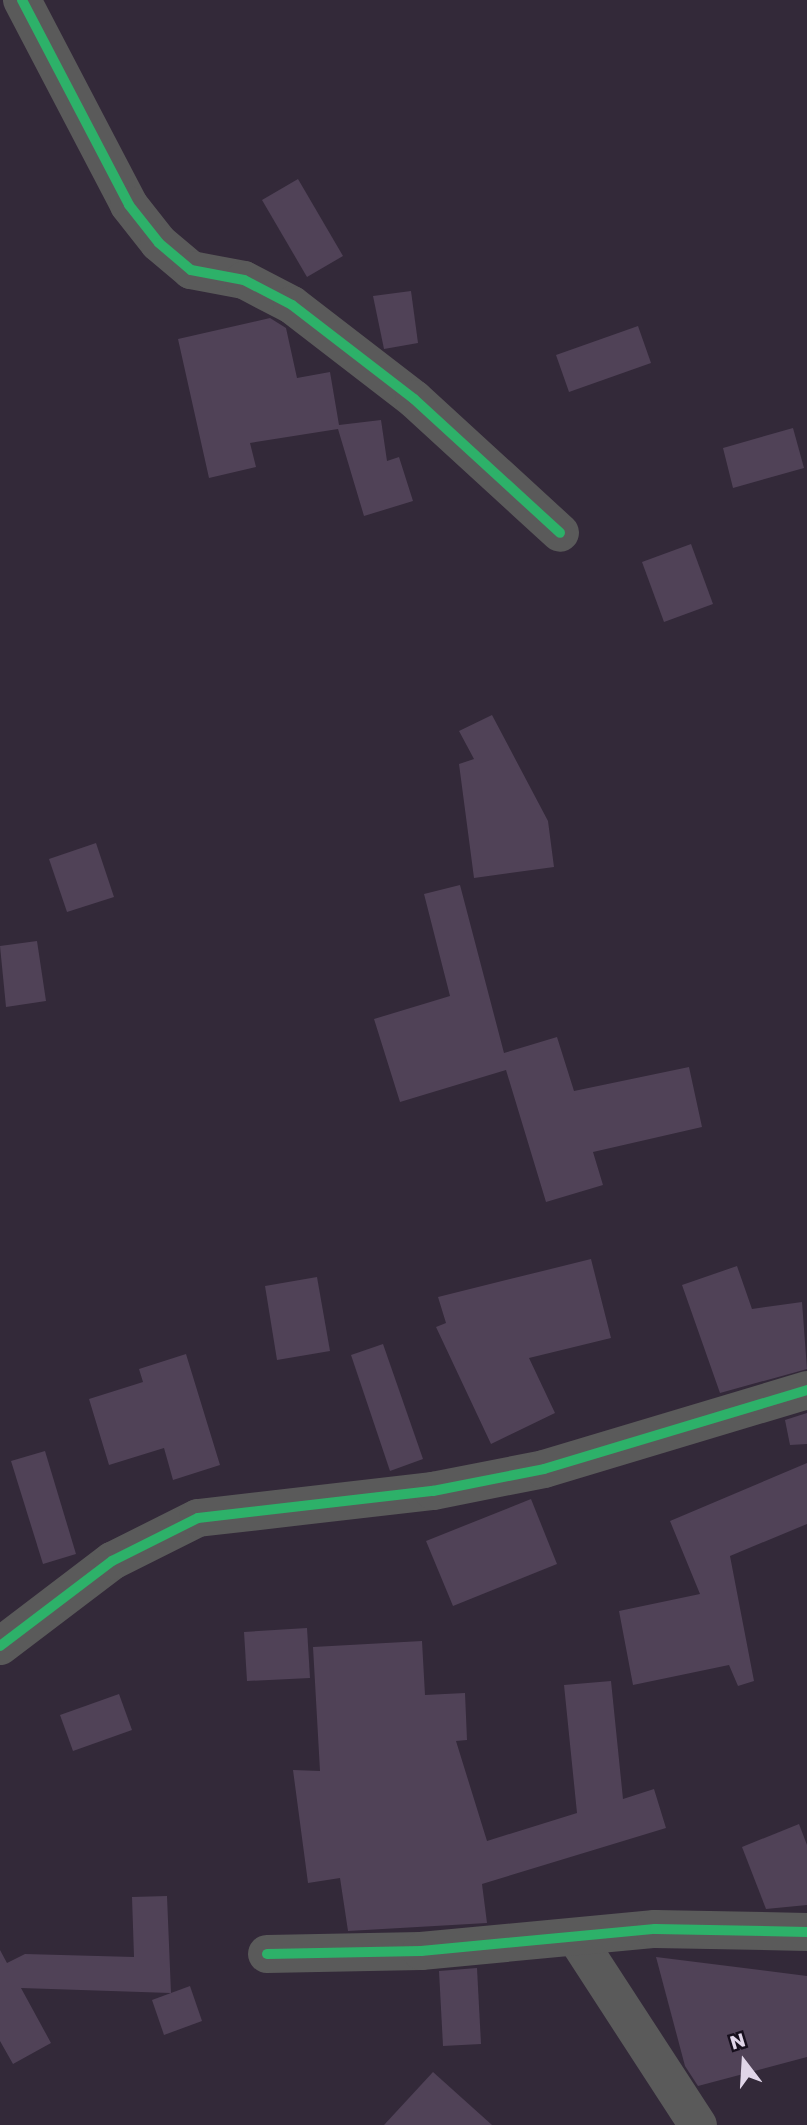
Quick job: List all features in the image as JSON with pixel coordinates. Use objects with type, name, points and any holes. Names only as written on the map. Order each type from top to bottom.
[{"type":"street","points":[[22,0],[129,205],[159,243],[191,270],[244,280],[292,305],[414,399],[560,533]]},
{"type":"street","points":[[0,1646],[112,1561],[198,1518],[433,1491],[531,1471],[807,1390]]},
{"type":"street","points":[[267,1954],[577,1939],[655,1929],[807,1932]]},
{"type":"street","points":[[577,1939],[698,2125]]},
{"type":"building","points":[[298,179],[343,256],[307,277],[262,200]]},
{"type":"building","points":[[411,291],[418,343],[384,349],[373,296]]},
{"type":"building","points":[[270,318],[286,328],[297,378],[330,372],[339,425],[381,420],[387,461],[399,457],[413,501],[364,516],[338,429],[250,443],[256,467],[209,478],[178,339]]},
{"type":"building","points":[[638,326],[651,363],[569,392],[556,355]]},
{"type":"building","points":[[793,428],[804,468],[733,488],[723,448]]},
{"type":"building","points":[[691,544],[713,604],[664,622],[642,562]]},
{"type":"building","points":[[492,715],[548,821],[554,867],[474,878],[459,764],[474,759],[459,731]]},
{"type":"building","points":[[96,843],[114,897],[67,912],[49,859]]},
{"type":"building","points":[[460,885],[504,1053],[557,1037],[574,1091],[689,1067],[702,1127],[593,1152],[603,1185],[546,1202],[506,1070],[400,1102],[374,1019],[450,996],[424,894]]},
{"type":"building","points":[[37,941],[46,1001],[6,1007],[0,946]]},
{"type":"building","points":[[591,1259],[611,1338],[529,1358],[555,1413],[491,1444],[436,1327],[446,1323],[438,1297]]},
{"type":"building","points":[[737,1266],[752,1309],[802,1302],[807,1369],[720,1393],[682,1285]]},
{"type":"building","points":[[317,1277],[330,1351],[277,1360],[265,1286]]},
{"type":"building","points":[[383,1344],[423,1459],[390,1471],[351,1355]]},
{"type":"building","points":[[186,1354],[220,1465],[173,1480],[164,1448],[109,1465],[89,1399],[143,1382],[139,1369]]},
{"type":"building","points":[[807,1413],[807,1444],[790,1445],[785,1420]]},
{"type":"building","points":[[45,1451],[76,1554],[43,1564],[11,1461]]},
{"type":"building","points":[[807,1463],[807,1524],[730,1556],[754,1681],[738,1686],[729,1665],[633,1685],[619,1611],[700,1594],[670,1521]]},
{"type":"building","points":[[531,1499],[557,1564],[453,1606],[426,1541]]},
{"type":"building","points":[[307,1628],[310,1678],[247,1681],[244,1632]]},
{"type":"building","points":[[422,1641],[425,1695],[465,1693],[467,1740],[456,1741],[487,1841],[577,1813],[564,1685],[611,1681],[623,1799],[654,1789],[666,1828],[482,1884],[487,1923],[348,1931],[340,1878],[308,1883],[293,1770],[320,1771],[313,1647]]},
{"type":"building","points":[[119,1694],[132,1730],[73,1751],[60,1715]]},
{"type":"building","points":[[799,1824],[807,1845],[807,1905],[766,1909],[742,1847]]},
{"type":"building","points":[[167,1896],[171,1993],[21,1988],[51,2043],[13,2064],[0,2041],[0,1950],[7,1963],[25,1954],[134,1957],[132,1897]]},
{"type":"building","points":[[656,1957],[807,1976],[807,2057],[698,2086],[685,2066]]},
{"type":"building","points":[[477,1968],[481,2044],[443,2046],[439,1971]]},
{"type":"building","points":[[190,1986],[202,2021],[164,2035],[152,2000]]},
{"type":"building","points":[[433,2072],[492,2125],[384,2125]]},
{"type":"cycle path","points":[[22,0],[129,205],[159,243],[191,270],[244,280],[292,305],[414,399],[560,533]]},
{"type":"cycle path","points":[[0,1646],[112,1561],[198,1518],[433,1491],[544,1469],[807,1390]]},
{"type":"cycle path","points":[[267,1954],[421,1951],[655,1929],[807,1932]]}]
